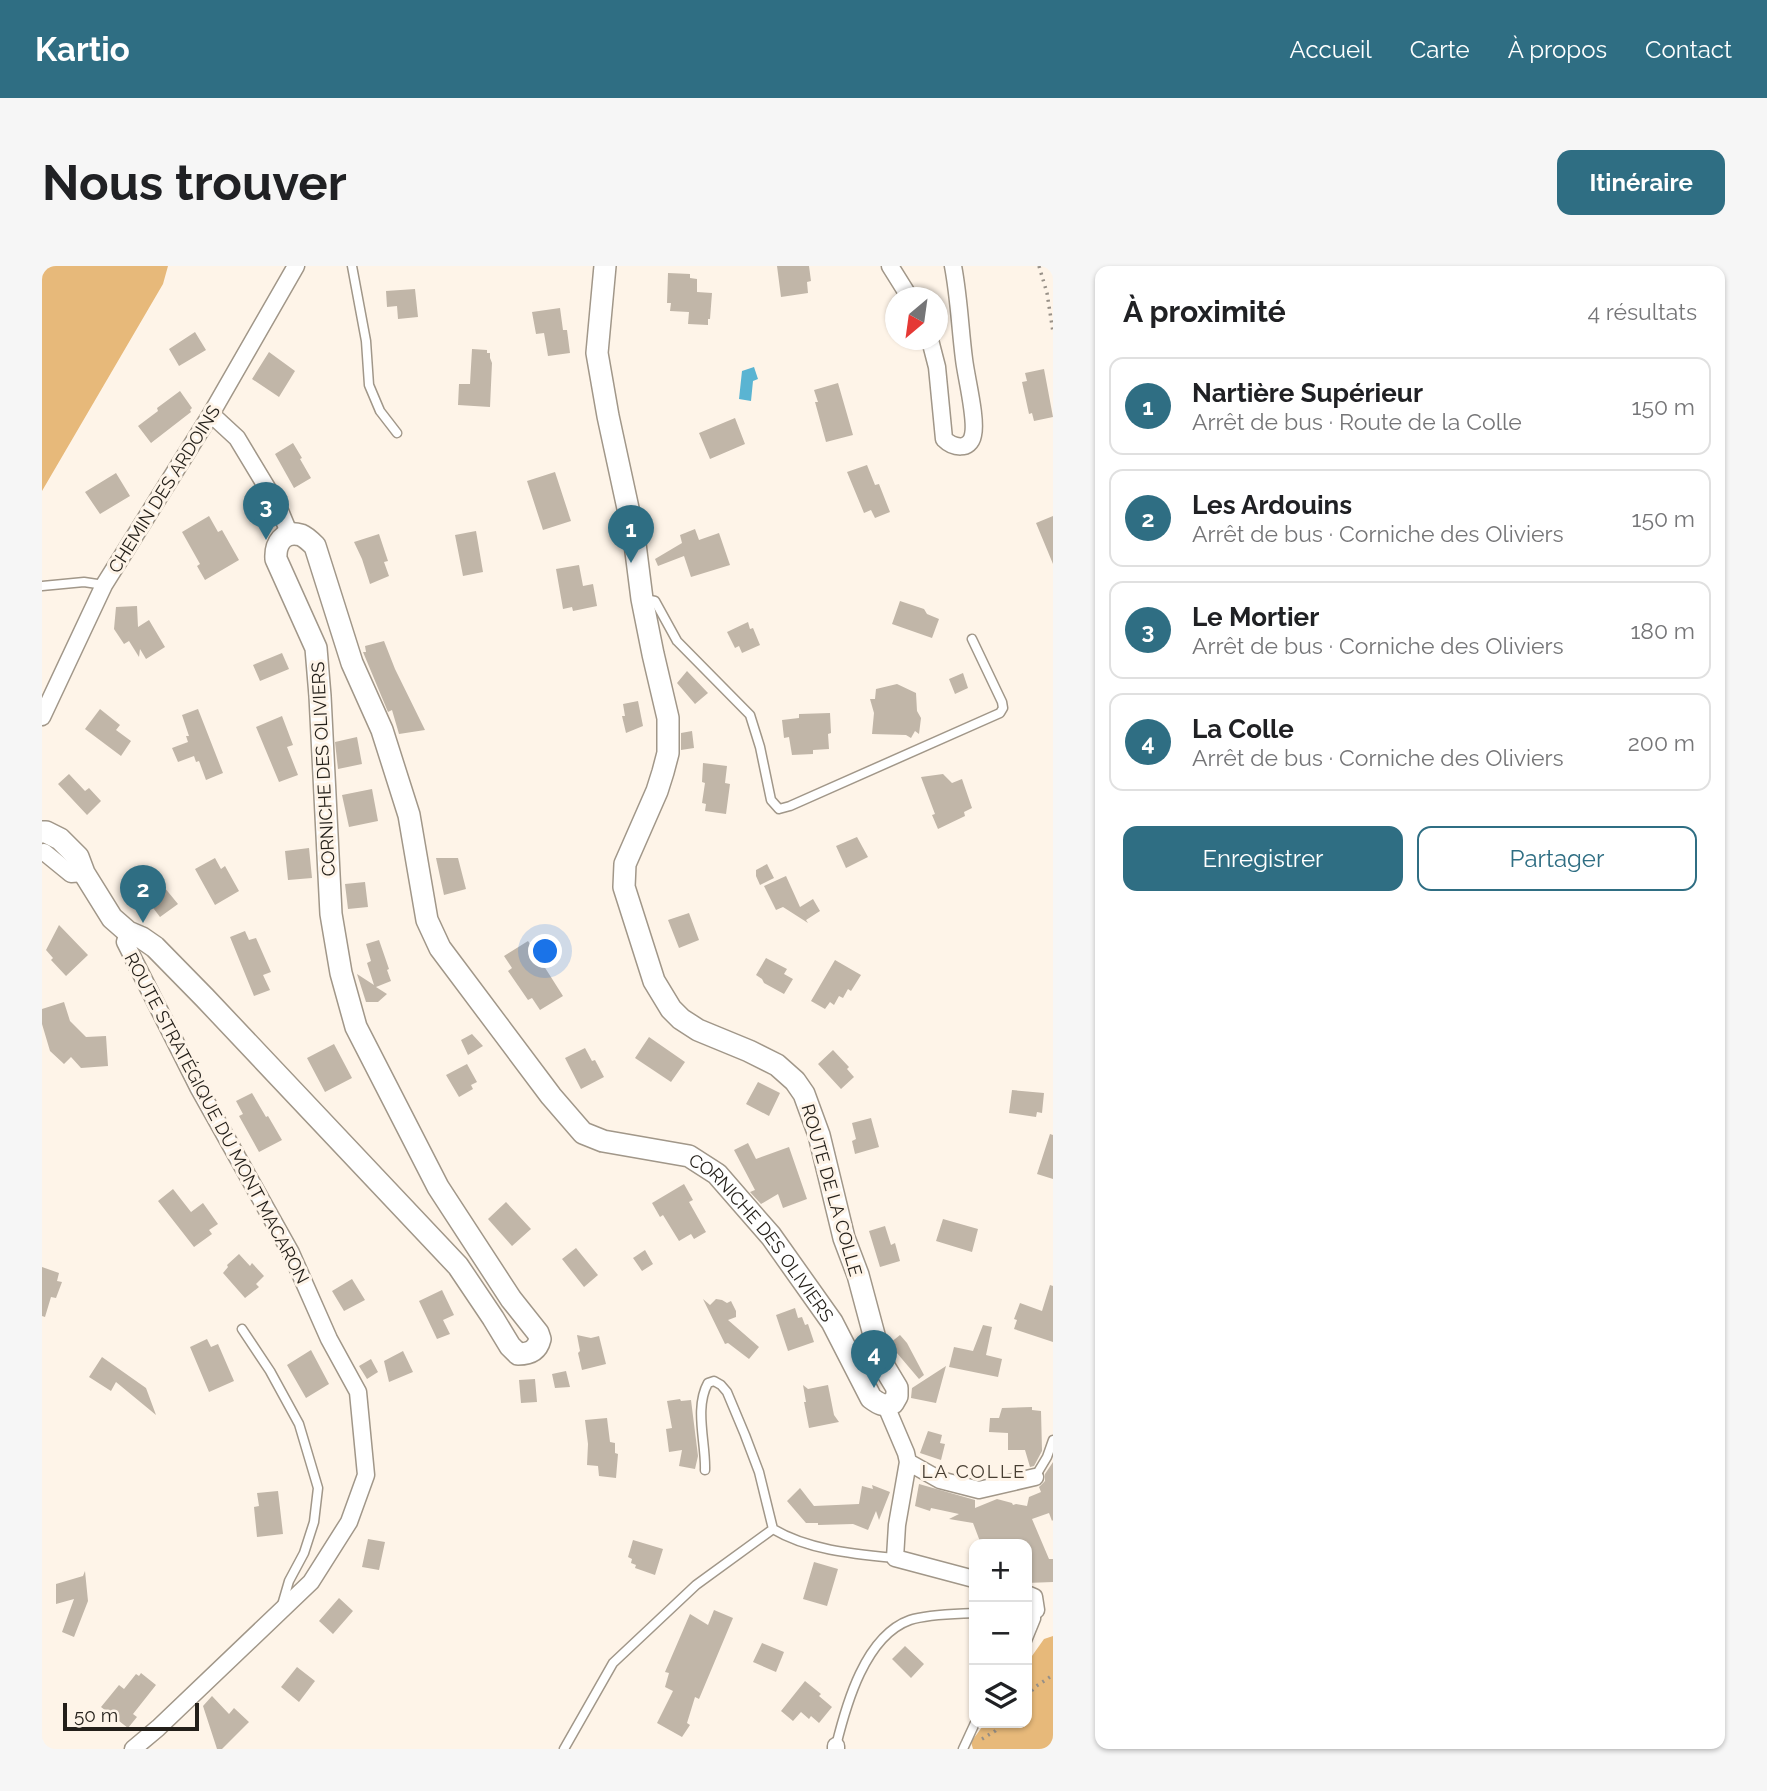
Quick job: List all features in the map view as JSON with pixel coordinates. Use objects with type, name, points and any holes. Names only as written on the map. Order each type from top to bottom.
[{"type":"street","name":"CHEMIN DES ARDOINS","points":[[42,717],[104,585],[211,414],[296,266]]},
{"type":"street","name":"ROUTE DE LA COLLE","points":[[605,266],[597,353],[634,536],[642,599],[668,718],[668,753],[657,791],[625,864],[624,887],[654,981],[671,1009],[698,1030],[777,1065],[787,1072],[804,1094],[819,1135],[844,1238],[858,1275],[877,1346],[897,1388],[893,1403],[886,1406]]},
{"type":"street","points":[[890,266],[903,287]]},
{"type":"street","points":[[932,350],[944,439],[957,447],[963,446],[970,442],[973,434],[973,419],[953,266]]},
{"type":"street","points":[[211,414],[237,438],[278,506],[290,535]]},
{"type":"street","name":"CORNICHE DES OLIVIERS","points":[[42,832],[60,839],[78,857],[84,873],[112,918],[128,932],[155,947],[458,1266],[510,1346],[519,1354],[537,1349],[540,1339],[538,1332],[511,1299],[438,1187],[356,1027],[341,973],[331,914],[316,648],[276,559],[278,542],[290,535],[300,535],[315,546],[352,663],[383,730],[409,815],[427,920],[440,948],[551,1096],[583,1133],[603,1141],[689,1156],[718,1174],[771,1236],[832,1322],[871,1398],[886,1406]]},
{"type":"street","points":[[42,853],[71,874],[84,873]]},
{"type":"street","name":"ROUTE STRATÉGIQUE DU MONT MACARON","points":[[128,932],[125,942],[198,1087],[291,1253],[329,1339],[358,1392],[366,1475],[349,1522],[311,1582],[133,1749]]},
{"type":"street","points":[[886,1406],[908,1462],[897,1525],[895,1558],[969,1579]]},
{"type":"street","points":[[908,1462],[940,1480],[979,1490],[1035,1477]]},
{"type":"lane","points":[[352,266],[366,341],[369,385],[380,411],[397,433]]},
{"type":"lane","points":[[42,586],[84,582],[104,585]]},
{"type":"lane","points":[[642,599],[655,601],[677,641],[750,715],[771,800],[779,809],[1000,713],[1002,702],[972,639]]},
{"type":"lane","points":[[242,1329],[270,1371],[299,1424],[318,1488],[314,1522],[304,1553],[289,1581],[280,1611]]},
{"type":"lane","points":[[705,1470],[702,1405],[708,1383],[715,1381],[727,1392],[745,1435],[759,1472],[773,1529],[797,1541],[820,1547],[895,1558]]},
{"type":"lane","points":[[1035,1477],[1053,1440]]},
{"type":"lane","points":[[564,1749],[613,1663],[696,1585],[773,1529]]},
{"type":"lane","points":[[1032,1610],[1036,1619],[1032,1629]]},
{"type":"lane","points":[[836,1748],[842,1723],[867,1659],[878,1643],[888,1633],[912,1619],[969,1613]]},
{"type":"lane","points":[[963,1749],[973,1728]]},
{"type":"path","points":[[1039,266],[1053,332]]},
{"type":"path","points":[[1032,1690],[1053,1675]]},
{"type":"shaded area","points":[[42,266],[168,266],[163,284],[42,491]]},
{"type":"shaded area","points":[[1053,1636],[1053,1749],[973,1749],[971,1742],[981,1728],[1032,1728],[1032,1656],[1044,1639]]},
{"type":"water","points":[[754,367],[758,379],[753,381],[751,401],[739,399],[742,371]]},
{"type":"building","points":[[777,266],[809,266],[811,281],[807,282],[808,293],[781,297]]},
{"type":"building","points":[[668,273],[690,274],[690,278],[697,279],[697,292],[712,293],[708,325],[688,324],[689,312],[670,311],[671,303],[667,303]]},
{"type":"building","points":[[415,289],[418,317],[398,319],[397,306],[387,307],[386,291]]},
{"type":"building","points":[[560,308],[570,353],[548,356],[544,333],[536,334],[532,312]]},
{"type":"building","points":[[195,332],[206,350],[179,366],[169,349]]},
{"type":"building","points":[[472,349],[487,350],[487,353],[490,353],[490,407],[458,405],[459,384],[470,384]]},
{"type":"building","points":[[269,352],[295,371],[279,397],[252,379]]},
{"type":"building","points":[[1044,369],[1053,417],[1034,421],[1032,413],[1029,414],[1022,382],[1027,381],[1025,373]]},
{"type":"building","points":[[838,383],[853,435],[826,442],[814,390]]},
{"type":"building","points":[[180,391],[192,408],[191,412],[151,443],[138,426]]},
{"type":"building","points":[[735,418],[745,444],[710,459],[699,433]]},
{"type":"building","points":[[293,443],[311,478],[294,488],[275,454]]},
{"type":"building","points":[[867,465],[875,485],[879,484],[890,512],[875,518],[871,510],[864,513],[847,472]]},
{"type":"building","points":[[555,472],[571,521],[543,530],[527,481]]},
{"type":"building","points":[[116,473],[130,496],[100,514],[85,492]]},
{"type":"building","points":[[209,516],[218,532],[222,530],[239,560],[205,580],[197,566],[200,564],[182,532]]},
{"type":"building","points":[[1053,516],[1053,564],[1036,523]]},
{"type":"building","points":[[695,529],[699,540],[719,533],[730,565],[691,577],[684,556],[658,566],[655,559],[682,543],[680,535]]},
{"type":"building","points":[[476,531],[483,572],[463,576],[455,535]]},
{"type":"building","points":[[379,534],[388,561],[384,562],[389,576],[370,584],[354,542]]},
{"type":"building","points":[[579,565],[583,586],[593,584],[597,606],[573,611],[572,607],[563,609],[556,569]]},
{"type":"building","points":[[900,601],[924,609],[927,614],[939,619],[932,638],[892,624]]},
{"type":"building","points":[[137,606],[138,627],[149,620],[165,647],[146,659],[140,649],[139,657],[129,641],[124,644],[114,629],[116,607]]},
{"type":"building","points":[[748,622],[760,645],[742,653],[739,646],[735,648],[727,632]]},
{"type":"building","points":[[384,641],[425,730],[399,734],[392,710],[388,712],[363,652],[366,652],[365,646]]},
{"type":"building","points":[[282,653],[289,669],[260,681],[253,665]]},
{"type":"building","points":[[687,671],[708,693],[695,704],[677,683]]},
{"type":"building","points":[[963,673],[968,688],[955,694],[949,679]]},
{"type":"building","points":[[897,684],[916,693],[917,711],[921,718],[919,734],[915,731],[911,738],[906,735],[872,734],[874,713],[870,699],[875,699],[876,689]]},
{"type":"building","points":[[638,701],[643,726],[626,733],[622,716],[625,716],[623,704]]},
{"type":"building","points":[[100,709],[120,725],[116,730],[131,741],[121,756],[85,729]]},
{"type":"building","points":[[198,709],[223,773],[206,780],[199,761],[196,762],[194,756],[178,762],[172,748],[188,742],[186,736],[189,736],[182,715]]},
{"type":"building","points":[[830,713],[829,749],[813,750],[813,754],[792,755],[789,737],[784,738],[782,720],[799,718],[799,714]]},
{"type":"building","points":[[282,716],[293,745],[287,747],[298,775],[279,782],[256,727]]},
{"type":"building","points":[[692,731],[694,748],[681,750],[681,733]]},
{"type":"building","points":[[357,737],[362,764],[338,769],[335,742]]},
{"type":"building","points":[[703,763],[727,766],[725,783],[730,784],[726,814],[705,811],[706,804],[702,803],[705,783],[702,782]]},
{"type":"building","points":[[69,774],[85,791],[89,788],[101,801],[87,815],[58,784]]},
{"type":"building","points":[[943,774],[952,783],[962,779],[972,808],[964,812],[965,816],[938,829],[921,777]]},
{"type":"building","points":[[372,789],[378,821],[349,827],[342,795]]},
{"type":"building","points":[[857,837],[868,857],[846,868],[836,846]]},
{"type":"building","points":[[309,848],[312,878],[288,880],[285,851]]},
{"type":"building","points":[[215,858],[221,869],[225,866],[239,891],[215,905],[195,869]]},
{"type":"building","points":[[436,858],[458,858],[466,889],[444,895]]},
{"type":"building","points":[[767,864],[774,878],[760,885],[756,870]]},
{"type":"building","points":[[144,865],[178,904],[160,917],[129,876]]},
{"type":"building","points":[[786,876],[800,907],[813,899],[820,911],[806,920],[808,923],[783,907],[776,910],[764,886]]},
{"type":"building","points":[[365,882],[368,907],[348,909],[345,884]]},
{"type":"building","points":[[689,913],[699,940],[679,948],[668,920]]},
{"type":"building","points":[[59,925],[88,955],[66,976],[51,960],[53,958],[46,950]]},
{"type":"building","points":[[245,931],[249,940],[256,938],[271,972],[263,975],[270,990],[254,996],[230,937]]},
{"type":"building","points":[[379,940],[391,981],[376,987],[387,994],[378,1002],[366,1002],[357,974],[374,985],[367,963],[371,961],[366,944]]},
{"type":"building","points":[[528,941],[563,996],[540,1010],[532,998],[528,1000],[508,971],[512,968],[504,956]]},
{"type":"building","points":[[766,958],[787,969],[784,974],[793,979],[784,994],[764,983],[756,975]]},
{"type":"building","points":[[835,960],[861,975],[851,991],[848,989],[843,998],[839,996],[834,1005],[830,1002],[825,1009],[811,1001]]},
{"type":"building","points":[[64,1002],[70,1021],[86,1037],[106,1036],[108,1066],[81,1068],[71,1057],[64,1064],[50,1051],[42,1024],[42,1009]]},
{"type":"building","points":[[472,1034],[483,1046],[468,1055],[461,1040]]},
{"type":"building","points":[[649,1037],[685,1062],[671,1082],[635,1058]]},
{"type":"building","points":[[334,1044],[352,1078],[325,1092],[307,1058]]},
{"type":"building","points":[[585,1048],[604,1077],[581,1089],[565,1058]]},
{"type":"building","points":[[833,1050],[849,1067],[847,1069],[854,1077],[841,1089],[818,1064]]},
{"type":"building","points":[[467,1064],[477,1082],[471,1085],[473,1089],[459,1097],[446,1075]]},
{"type":"building","points":[[758,1082],[780,1093],[769,1116],[746,1104]]},
{"type":"building","points":[[1012,1090],[1044,1093],[1042,1113],[1037,1112],[1036,1117],[1009,1113]]},
{"type":"building","points":[[252,1093],[282,1140],[259,1152],[239,1116],[243,1114],[236,1101]]},
{"type":"building","points":[[871,1118],[879,1147],[855,1154],[852,1141],[856,1139],[852,1123]]},
{"type":"building","points":[[1050,1134],[1053,1135],[1053,1179],[1037,1174]]},
{"type":"building","points":[[748,1143],[756,1159],[789,1147],[807,1199],[783,1208],[778,1194],[761,1204],[750,1192],[755,1190],[734,1150]]},
{"type":"building","points":[[684,1184],[693,1200],[689,1202],[706,1232],[694,1239],[691,1234],[679,1241],[652,1203]]},
{"type":"building","points":[[173,1189],[191,1212],[203,1203],[218,1224],[209,1230],[212,1234],[194,1247],[158,1201]]},
{"type":"building","points":[[506,1202],[531,1229],[512,1246],[488,1219]]},
{"type":"building","points":[[943,1219],[978,1229],[972,1252],[936,1241]]},
{"type":"building","points":[[885,1226],[891,1245],[895,1243],[900,1261],[880,1267],[869,1231]]},
{"type":"building","points":[[576,1248],[598,1275],[584,1287],[562,1259]]},
{"type":"building","points":[[645,1250],[653,1264],[642,1271],[633,1258]]},
{"type":"building","points":[[239,1254],[264,1276],[256,1284],[259,1287],[245,1298],[223,1273]]},
{"type":"building","points":[[42,1267],[59,1273],[57,1281],[62,1282],[56,1298],[51,1297],[45,1317],[42,1316]]},
{"type":"building","points":[[352,1279],[365,1300],[344,1311],[332,1291]]},
{"type":"building","points":[[1050,1285],[1053,1286],[1053,1342],[1014,1329],[1017,1320],[1014,1319],[1020,1303],[1042,1311]]},
{"type":"building","points":[[442,1290],[454,1315],[443,1320],[450,1334],[437,1339],[419,1301]]},
{"type":"building","points":[[703,1299],[710,1305],[716,1299],[727,1303],[731,1301],[736,1317],[728,1320],[759,1347],[749,1359],[728,1343],[725,1344]]},
{"type":"building","points":[[795,1308],[798,1318],[802,1317],[805,1325],[808,1324],[814,1342],[788,1351],[776,1315]]},
{"type":"building","points":[[983,1325],[992,1327],[986,1355],[1002,1359],[998,1377],[949,1367],[954,1347],[973,1351]]},
{"type":"building","points":[[577,1335],[591,1338],[599,1336],[606,1364],[582,1370]]},
{"type":"building","points":[[900,1335],[924,1375],[919,1379],[891,1346],[890,1343]]},
{"type":"building","points":[[207,1339],[211,1347],[218,1344],[234,1381],[209,1392],[190,1347]]},
{"type":"building","points":[[311,1350],[329,1384],[306,1398],[287,1365]]},
{"type":"building","points":[[403,1351],[413,1372],[389,1382],[384,1361]]},
{"type":"building","points":[[102,1357],[146,1388],[156,1415],[116,1382],[111,1391],[89,1377]]},
{"type":"building","points":[[371,1359],[378,1372],[367,1379],[359,1366]]},
{"type":"building","points":[[946,1366],[936,1403],[911,1398],[912,1388]]},
{"type":"building","points":[[566,1371],[570,1387],[555,1388],[552,1374]]},
{"type":"building","points":[[535,1379],[537,1402],[521,1403],[519,1380]]},
{"type":"building","points":[[803,1385],[808,1389],[828,1385],[834,1415],[839,1422],[809,1428]]},
{"type":"building","points":[[691,1400],[698,1456],[695,1469],[679,1466],[682,1450],[669,1452],[666,1429],[672,1428],[667,1401]]},
{"type":"building","points":[[1032,1407],[1032,1410],[1041,1411],[1042,1451],[1034,1466],[1030,1467],[1025,1450],[1008,1450],[1008,1433],[989,1432],[990,1418],[999,1418],[1002,1408]]},
{"type":"building","points":[[607,1418],[610,1442],[615,1443],[615,1453],[618,1454],[616,1478],[599,1476],[598,1466],[587,1465],[585,1420]]},
{"type":"building","points":[[928,1431],[942,1435],[940,1443],[945,1444],[941,1460],[920,1453]]},
{"type":"building","points":[[1053,1462],[1053,1520],[1049,1513],[1032,1519],[1049,1559],[1053,1559],[1053,1582],[1032,1583],[1032,1539],[979,1539],[973,1523],[949,1519],[959,1514],[931,1508],[930,1511],[915,1506],[919,1484],[975,1500],[975,1508],[997,1499],[1013,1505],[1027,1506],[1029,1497],[1041,1492],[1039,1487],[1045,1481],[1045,1474]]},
{"type":"building","points":[[872,1485],[890,1492],[879,1520],[876,1511],[868,1530],[853,1524],[806,1523],[787,1501],[800,1488],[814,1506],[859,1504],[862,1486],[873,1489]]},
{"type":"building","points":[[278,1491],[283,1534],[257,1537],[254,1507],[259,1506],[257,1493]]},
{"type":"building","points":[[368,1539],[385,1542],[379,1570],[362,1567]]},
{"type":"building","points":[[633,1540],[663,1549],[655,1575],[635,1568],[636,1565],[631,1563],[632,1559],[628,1557]]},
{"type":"building","points":[[814,1562],[838,1569],[827,1606],[803,1599]]},
{"type":"building","points":[[85,1571],[88,1601],[74,1637],[62,1632],[74,1599],[56,1604],[56,1584],[83,1576]]},
{"type":"building","points":[[339,1598],[353,1611],[333,1634],[319,1621]]},
{"type":"building","points":[[714,1610],[733,1618],[699,1699],[695,1697],[687,1723],[690,1725],[682,1737],[657,1723],[673,1691],[665,1687],[669,1673],[665,1672],[690,1614],[708,1625]]},
{"type":"building","points":[[762,1643],[784,1652],[776,1672],[753,1662]]},
{"type":"building","points":[[905,1646],[924,1664],[911,1678],[892,1659]]},
{"type":"building","points":[[297,1667],[315,1681],[299,1702],[281,1687]]},
{"type":"building","points":[[141,1673],[156,1685],[133,1714],[137,1717],[128,1728],[101,1707],[119,1685],[124,1689],[136,1674],[139,1676]]},
{"type":"building","points":[[805,1681],[832,1707],[819,1723],[801,1712],[793,1721],[781,1711]]},
{"type":"building","points":[[212,1696],[229,1714],[234,1708],[249,1722],[222,1749],[217,1749],[203,1706]]},
{"type":"place","name":"Le Mortier","points":[[266,540]]},
{"type":"place","name":"Nartière Supérieur","points":[[631,563]]},
{"type":"place","name":"Les Ardouins","points":[[143,923]]},
{"type":"place","name":"La Colle","points":[[874,1388]]},
{"type":"district","name":"LA COLLE","points":[[974,1471]]}]
